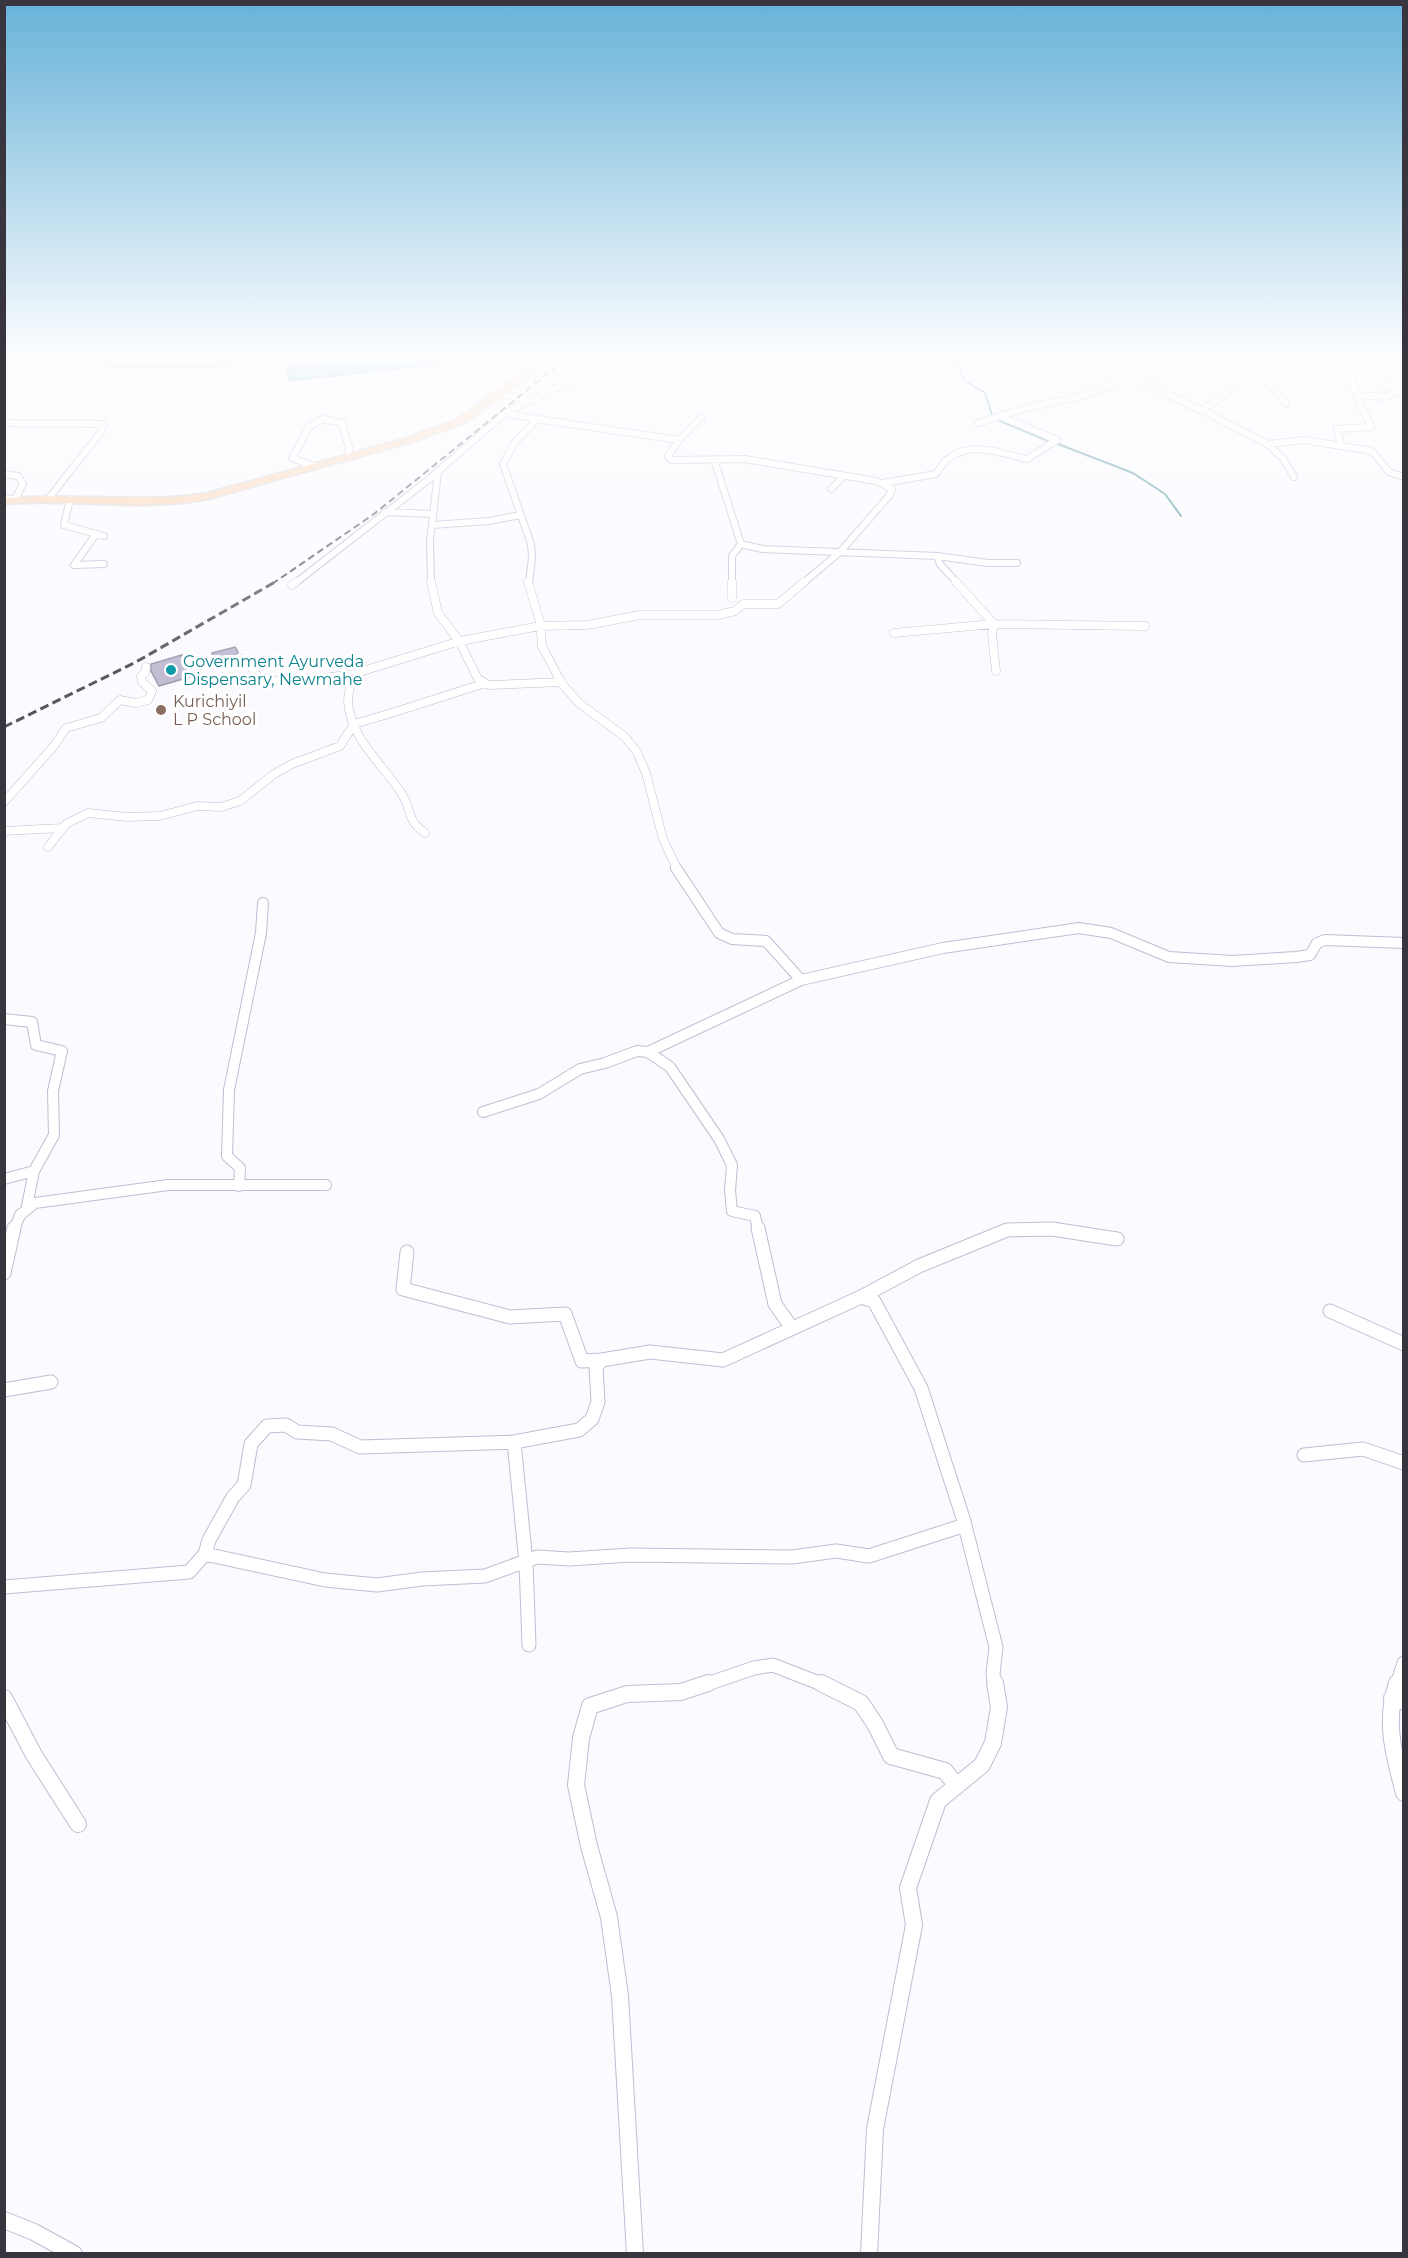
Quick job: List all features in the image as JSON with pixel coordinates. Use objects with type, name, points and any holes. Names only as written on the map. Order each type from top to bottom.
[{"type":"main road","points":[[8,499],[178,501],[208,496],[328,462]]},
{"type":"street","points":[[49,498],[77,462]]},
{"type":"street","points":[[304,462],[314,466]]},
{"type":"street","points":[[292,585],[449,462]]},
{"type":"street","points":[[503,462],[533,555],[528,573],[528,586],[540,626],[541,643],[562,682],[578,702],[609,722],[627,738],[637,753],[652,792],[655,813],[664,842],[697,901],[718,932],[730,938],[766,941],[801,980]]},
{"type":"street","points":[[715,462],[741,544]]},
{"type":"street","points":[[764,462],[882,483],[936,474],[943,462]]},
{"type":"street","points":[[1286,462],[1294,477]]},
{"type":"street","points":[[1381,462],[1389,472],[1404,477]]},
{"type":"street","points":[[438,472],[432,525],[430,586],[436,610],[447,628],[460,641],[470,668],[483,684]]},
{"type":"street","points":[[4,474],[22,480],[23,484],[8,499]]},
{"type":"street","points":[[831,489],[843,477]]},
{"type":"street","points":[[239,658],[251,667],[261,681],[270,683],[282,678],[317,679],[353,675],[375,666],[460,641],[540,626],[587,625],[640,615],[718,615],[735,611],[743,604],[778,604],[840,552],[889,496],[892,489],[882,483]]},
{"type":"street","points":[[70,499],[64,525],[100,535],[74,565],[104,564]]},
{"type":"street","points":[[385,512],[433,514]]},
{"type":"street","points":[[432,525],[489,521],[520,515]]},
{"type":"street","points":[[741,544],[762,549],[937,556],[1017,563]]},
{"type":"street","points":[[732,598],[732,556],[741,544]]},
{"type":"street","points":[[937,556],[940,564],[994,624]]},
{"type":"street","points":[[994,624],[992,634],[996,671]]},
{"type":"street","points":[[894,633],[994,624],[1145,626]]},
{"type":"street","points":[[4,802],[17,790],[40,759],[61,741],[66,728],[101,718],[120,700],[136,703],[148,700],[152,691],[142,682],[141,675],[146,674],[146,667]]},
{"type":"street","points":[[353,675],[348,701],[354,724],[366,751],[389,774],[405,799],[413,824],[425,833]]},
{"type":"street","points":[[48,847],[62,828],[88,813],[127,817],[160,816],[197,806],[221,807],[240,801],[274,774],[292,764],[340,746],[354,724],[419,706],[435,698],[483,684],[562,682]]},
{"type":"street","points":[[4,831],[62,828]]},
{"type":"street","points":[[239,1186],[240,1168],[227,1156],[230,1142],[229,1089],[261,933],[263,903]]},
{"type":"street","points":[[648,1052],[801,980],[892,957],[977,941],[1079,928],[1104,930],[1121,935],[1157,954],[1184,958],[1270,961],[1310,955],[1317,943],[1325,940],[1404,943]]},
{"type":"street","points":[[4,1019],[32,1022],[36,1045],[62,1051],[53,1091],[54,1135],[34,1172],[27,1206],[16,1219],[4,1273]]},
{"type":"street","points":[[483,1112],[539,1094],[580,1069],[605,1064],[637,1051],[648,1052],[670,1067],[718,1139],[732,1165],[730,1190],[732,1211],[755,1216],[775,1304],[792,1328]]},
{"type":"street","points":[[4,1179],[34,1172]]},
{"type":"street","points":[[27,1206],[72,1197],[168,1185],[326,1185]]},
{"type":"street","points":[[407,1252],[403,1289],[510,1317],[565,1314],[582,1361],[650,1352],[723,1360],[861,1297],[920,1266],[1007,1230],[1052,1229],[1117,1239]]},
{"type":"street","points":[[861,1297],[874,1301],[921,1388],[965,1525],[996,1647],[993,1674],[999,1707],[993,1743],[982,1765],[938,1801],[908,1888],[914,1925],[875,2129],[869,2253]]},
{"type":"street","points":[[1330,1311],[1404,1344]]},
{"type":"street","points":[[4,1587],[189,1572],[205,1554],[228,1505],[244,1485],[250,1460],[250,1444],[267,1426],[286,1425],[297,1432],[332,1434],[360,1447],[513,1442],[579,1430],[592,1419],[598,1402],[596,1367],[602,1360]]},
{"type":"street","points":[[4,1390],[51,1382]]},
{"type":"street","points":[[513,1442],[526,1563],[529,1645]]},
{"type":"street","points":[[1304,1455],[1363,1449],[1404,1463]]},
{"type":"street","points":[[205,1554],[325,1580],[377,1585],[422,1579],[485,1576],[526,1563],[537,1557],[569,1559],[631,1555],[792,1557],[836,1551],[869,1556],[965,1525]]},
{"type":"street","points":[[1404,1663],[1390,1737],[1404,1793]]},
{"type":"street","points":[[635,2253],[620,1996],[609,1917],[589,1846],[576,1785],[581,1738],[590,1706],[627,1694],[681,1692],[754,1668],[773,1665],[811,1678],[861,1703],[875,1724],[891,1756],[945,1771],[957,1786]]},
{"type":"street","points":[[4,1698],[16,1715],[20,1728],[50,1782],[78,1824]]},
{"type":"street","points":[[4,2220],[34,2232],[74,2253]]},
{"type":"building","points":[[235,647],[238,652],[233,659],[217,663],[212,653]]},
{"type":"building","name":"Government Ayurveda Dispensary, Newmahe","points":[[182,655],[193,676],[159,686],[151,671],[151,664]]},
{"type":"waterway","points":[[1106,462],[1133,473],[1165,494],[1181,516]]},
{"type":"railway","points":[[274,582],[374,514],[438,462]]},
{"type":"railway","points":[[4,727],[136,662],[274,582]]},
{"type":"place","name":"Government Ayurveda Dispensary, Newmahe","points":[[171,670]]},
{"type":"place","name":"Kurichiyil L P School","points":[[161,710]]}]
